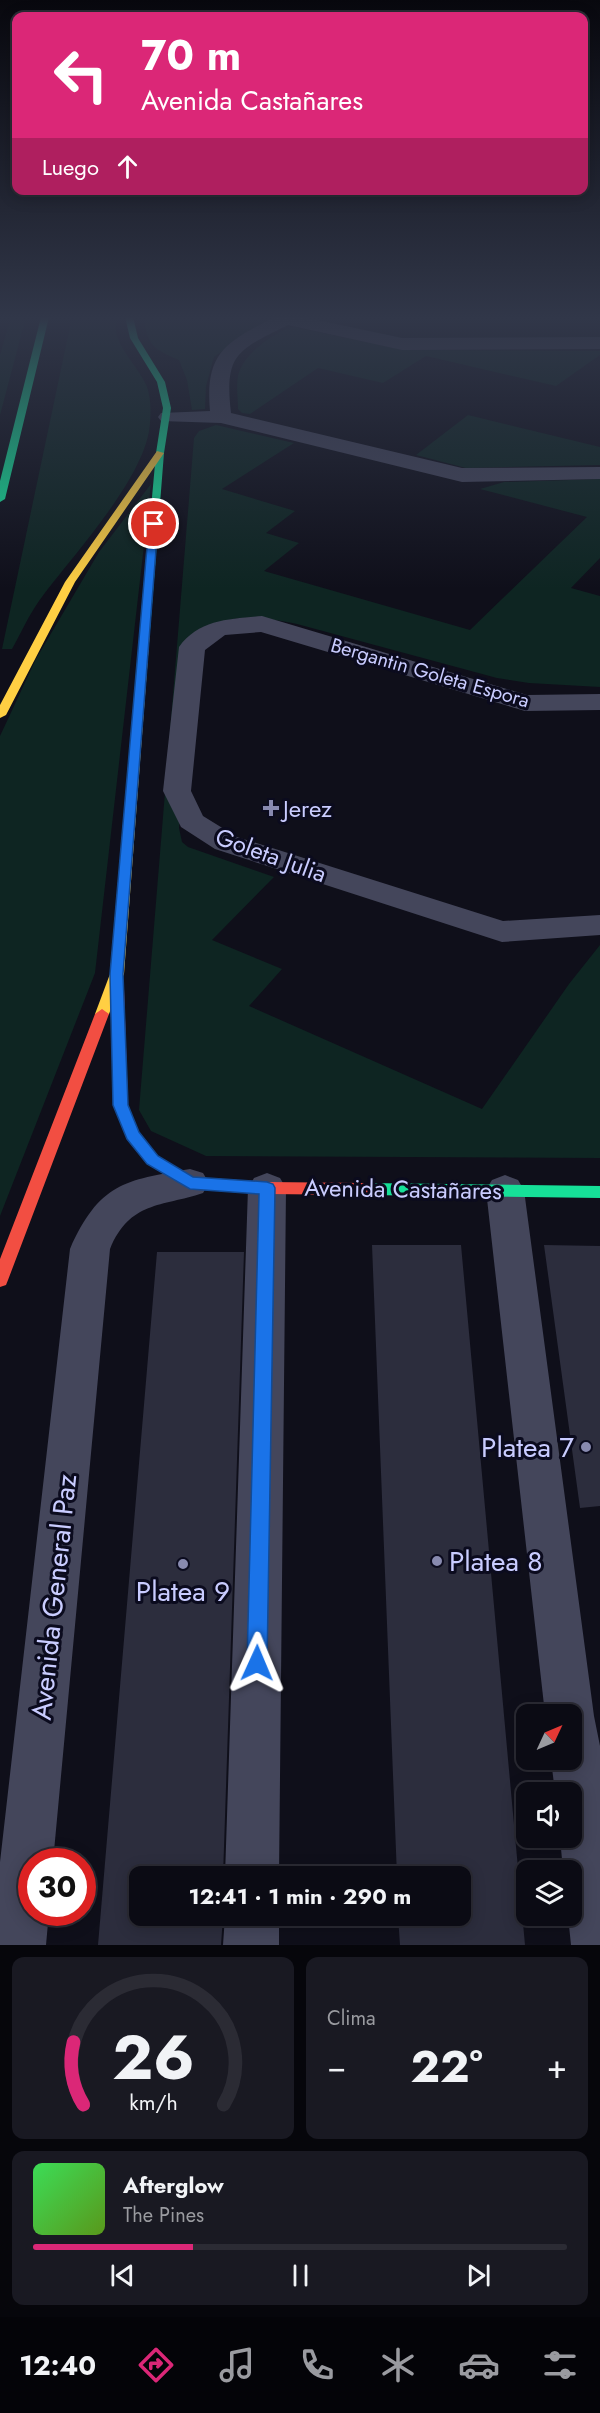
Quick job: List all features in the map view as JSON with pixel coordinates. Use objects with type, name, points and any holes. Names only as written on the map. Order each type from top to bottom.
[{"type":"main road","points":[[0,500],[23,408]]},
{"type":"main road","points":[[167,408],[168,417],[160,453],[117,974],[121,1105],[132,1135],[152,1160],[190,1183]]},
{"type":"main road","points":[[0,715],[70,582],[160,453]]},
{"type":"main road","points":[[0,1280],[117,974]]},
{"type":"main road","name":"Avenida Castañares","points":[[190,1183],[267,1188],[600,1192]]},
{"type":"street","points":[[221,408],[221,417]]},
{"type":"street","points":[[168,417],[221,417],[462,475],[600,473]]},
{"type":"street","name":"Bergantin Goleta Espora","points":[[262,624],[525,704],[600,702]]},
{"type":"street","name":"Goleta Julia","points":[[262,624],[218,628],[192,647],[177,791],[191,821],[226,843],[502,932],[600,925]]},
{"type":"street","name":"Avenida Castañares","points":[[90,1249],[97,1228],[118,1206],[140,1192],[190,1183]]},
{"type":"street","points":[[252,1866],[267,1188]]},
{"type":"street","points":[[505,1190],[569,1704]]},
{"type":"street","name":"Avenida General Paz","points":[[18,1945],[90,1249]]},
{"type":"street","points":[[578,1770],[599,1945]]},
{"type":"street","points":[[251,1945],[252,1926]]},
{"type":"green space","points":[[53,408],[150,408],[146,444],[122,491],[39,601],[12,649],[2,649]]},
{"type":"green space","points":[[192,408],[205,408],[205,409],[192,410]]},
{"type":"green space","points":[[259,408],[250,414],[242,413],[238,409]]},
{"type":"green space","points":[[468,415],[600,447],[600,465],[466,468],[416,455]]},
{"type":"green space","points":[[216,425],[294,443],[222,489],[295,511],[266,533],[299,543],[264,571],[470,630],[587,517],[480,489],[504,482],[600,479],[600,558],[571,588],[600,596],[600,687],[529,683],[497,678],[282,621],[242,618],[217,624],[192,639],[179,828],[182,842],[188,847],[274,877],[212,940],[282,969],[249,1006],[482,1109],[569,984],[600,945],[600,1158],[206,1156],[151,1131],[139,1110],[194,438],[199,431]]},
{"type":"green space","points":[[151,484],[95,973],[0,1216],[0,736],[36,659],[99,552]]},
{"type":"building","name":"Platea 8","points":[[372,1245],[461,1245],[517,1860],[516,1926],[523,1926],[525,1945],[400,1945],[399,1926],[471,1926],[471,1866],[397,1866]]},
{"type":"building","name":"Platea 7","points":[[544,1245],[600,1246],[600,1506],[580,1508]]},
{"type":"building","name":"Platea 9","points":[[157,1252],[244,1252],[223,1866],[129,1866],[129,1926],[222,1926],[221,1945],[98,1945]]},
{"type":"traffic: fast","points":[[0,499],[23,408]]},
{"type":"traffic: fast","points":[[145,630],[160,453],[167,408]]},
{"type":"traffic: fast","points":[[365,1189],[600,1192]]},
{"type":"traffic: slow","points":[[0,715],[70,582],[160,453]]},
{"type":"traffic: slow","points":[[102,1014],[117,974],[145,630]]},
{"type":"traffic: jam","points":[[117,989],[121,1105],[132,1135],[152,1160],[190,1183],[267,1188],[365,1189]]},
{"type":"traffic: jam","points":[[0,1280],[102,1014]]},
{"type":"place","name":"Jerez","points":[[271,808]]},
{"type":"place","name":"Platea 7","points":[[586,1447]]},
{"type":"place","name":"Platea 8","points":[[437,1561]]},
{"type":"place","name":"Platea 9","points":[[183,1564]]},
{"type":"route","points":[[154,524],[117,974],[121,1105],[132,1135],[152,1160],[190,1183],[267,1188],[257,1663]]}]
